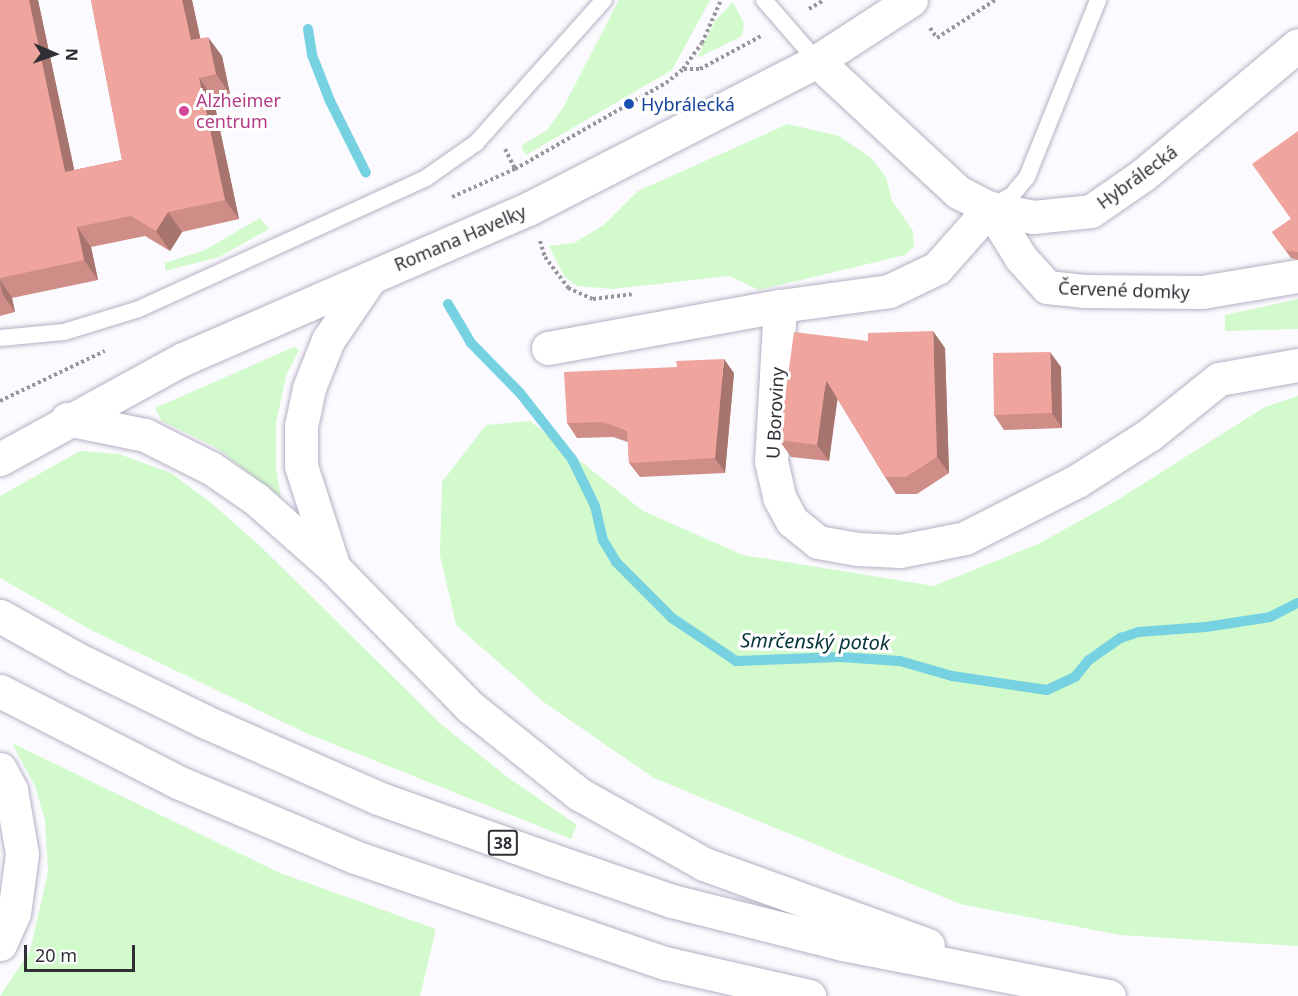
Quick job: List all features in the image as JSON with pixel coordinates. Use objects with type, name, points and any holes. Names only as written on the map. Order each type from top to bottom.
[{"type":"main road","name":"Romana Havelky","points":[[0,459],[67,419],[183,358],[530,208],[817,61],[911,0]]},
{"type":"main road","name":"Hybrálecká","points":[[817,61],[958,192],[990,208],[1033,217],[1091,211],[1143,176],[1298,45]]},
{"type":"main road","name":"Červené domky","points":[[990,208],[1021,258],[1047,287],[1202,292],[1298,276]]},
{"type":"main road","points":[[548,348],[780,306],[889,291],[911,283],[937,268],[990,208]]},
{"type":"main road","points":[[335,569],[313,512],[301,466],[301,426],[309,388],[328,340],[372,277]]},
{"type":"main road","name":"U Boroviny","points":[[780,306],[771,461],[779,497],[792,521],[818,542],[857,549],[900,551],[965,538],[1077,481],[1149,435],[1219,379],[1298,365]]},
{"type":"main road","points":[[67,419],[145,435],[211,468],[255,500],[335,569],[470,707],[579,794],[704,864],[1037,984]]},
{"type":"main road","name":"38","points":[[0,616],[77,659],[238,736],[378,798],[538,856],[683,904],[843,944],[1037,984],[1109,996]]},
{"type":"main road","points":[[0,691],[180,783],[355,857],[665,963],[809,996]]},
{"type":"main road","points":[[0,769],[11,790],[22,854],[16,904],[0,944]]},
{"type":"lane","points":[[0,338],[63,332],[139,309],[426,178],[476,143],[604,0]]},
{"type":"lane","points":[[764,0],[817,61]]},
{"type":"lane","points":[[990,208],[1012,195],[1027,177],[1098,0]]},
{"type":"path","points":[[637,293],[593,299],[568,288],[545,257],[515,169],[666,83],[683,69],[702,43],[721,0]]},
{"type":"path","points":[[683,69],[700,69],[824,0]]},
{"type":"path","points":[[938,38],[995,0]]},
{"type":"green space","points":[[619,0],[710,0],[672,70],[526,155],[521,146],[547,130],[563,108]]},
{"type":"green space","points":[[733,2],[744,23],[742,36],[697,58],[715,21]]},
{"type":"green space","points":[[788,124],[839,136],[870,157],[886,177],[892,201],[913,231],[914,246],[905,255],[759,290],[729,276],[613,289],[577,286],[564,276],[549,246],[574,243],[605,224],[638,191]]},
{"type":"green space","points":[[260,218],[269,229],[219,257],[165,271],[165,263],[205,250]]},
{"type":"green space","points":[[1298,299],[1298,329],[1225,331],[1225,315]]},
{"type":"green space","points":[[294,347],[299,350],[286,376],[276,423],[276,468],[281,498],[217,448],[162,421],[155,408]]},
{"type":"green space","points":[[1298,396],[1298,946],[1120,935],[960,904],[654,778],[545,703],[456,625],[440,555],[442,482],[486,425],[530,421],[643,511],[743,555],[934,586],[1038,544],[1114,502],[1265,407]]},
{"type":"green space","points":[[80,451],[119,454],[171,473],[210,502],[259,545],[442,725],[506,776],[577,825],[571,839],[308,734],[93,631],[0,578],[0,496]]},
{"type":"green space","points":[[12,743],[280,873],[436,929],[420,996],[0,996],[30,951],[48,872],[45,820],[35,786]]},
{"type":"building","points":[[0,0],[29,0],[65,172],[122,160],[91,0],[182,0],[191,40],[208,37],[216,74],[199,78],[225,200],[168,212],[156,231],[131,216],[77,227],[84,260],[0,278]]},
{"type":"building","points":[[1298,131],[1298,252],[1285,250],[1272,232],[1291,219],[1252,164]]},
{"type":"building","points":[[933,331],[937,457],[906,477],[885,477],[826,380],[817,445],[779,440],[794,332],[868,341],[868,333]]},
{"type":"building","points":[[1050,352],[1052,413],[994,415],[993,353]]},
{"type":"building","points":[[724,359],[715,458],[629,463],[627,431],[603,422],[567,423],[564,372],[677,367],[676,361]]},
{"type":"waterway","name":"Smrčenský potok","points":[[308,29],[312,55],[330,101],[366,173]]},
{"type":"waterway","name":"Smrčenský potok","points":[[448,304],[471,343],[520,393],[572,459],[595,506],[603,540],[616,562],[672,618],[736,661],[840,657],[900,661],[952,676],[1047,690],[1075,677],[1089,660],[1121,638],[1138,632],[1206,627],[1270,617],[1298,603]]},
{"type":"place","name":"Hybrálecká","points":[[629,104]]},
{"type":"place","name":"Alzheimer centrum","points":[[184,111]]}]
